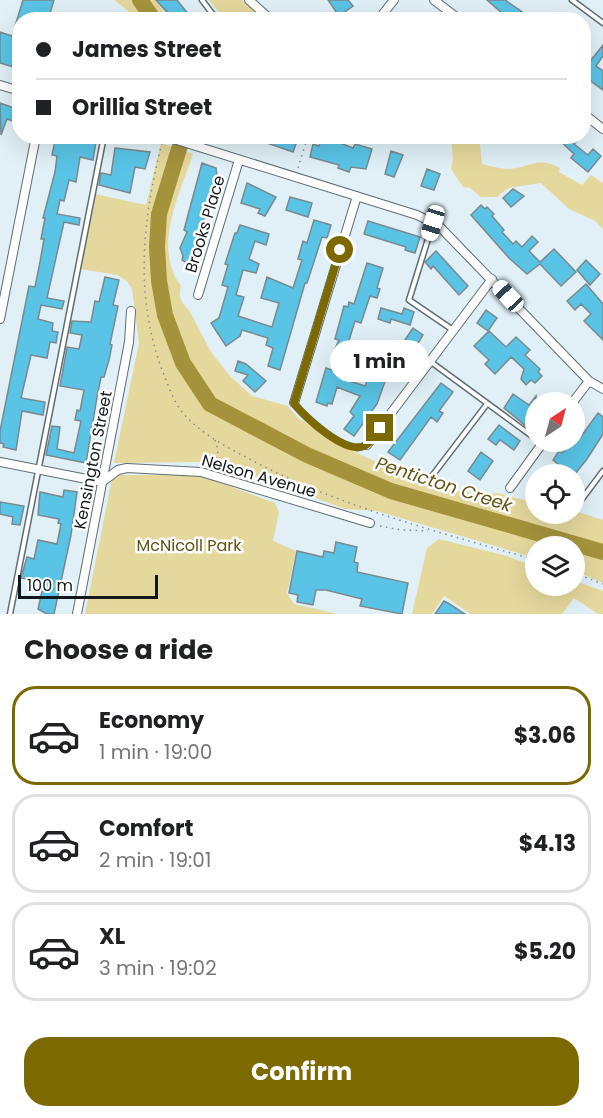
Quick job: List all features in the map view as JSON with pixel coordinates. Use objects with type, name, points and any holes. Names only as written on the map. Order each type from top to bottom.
[{"type":"street","points":[[249,0],[262,12]]},
{"type":"street","points":[[384,12],[394,0]]},
{"type":"street","points":[[434,0],[450,12]]},
{"type":"street","points":[[591,120],[603,129]]},
{"type":"street","points":[[0,319],[34,144]]},
{"type":"street","points":[[189,144],[357,196],[433,223],[448,233],[589,381],[603,389]]},
{"type":"street","name":"Brooks Place","points":[[198,295],[239,160]]},
{"type":"street","points":[[294,403],[357,196]]},
{"type":"street","points":[[367,445],[492,279]]},
{"type":"street","name":"Kensington Street","points":[[77,614],[129,342],[132,311]]},
{"type":"street","points":[[581,392],[589,381]]},
{"type":"street","points":[[510,488],[533,452]]},
{"type":"street","points":[[0,462],[102,482]]},
{"type":"street","name":"Nelson Avenue","points":[[102,482],[118,470],[127,468],[174,469],[214,476],[370,524]]},
{"type":"lane","points":[[572,0],[588,12]]},
{"type":"lane","points":[[10,614],[102,144]]},
{"type":"lane","points":[[433,223],[409,300],[453,330]]},
{"type":"lane","points":[[430,362],[525,431]]},
{"type":"lane","points":[[294,403],[303,415],[338,440],[351,447],[362,448],[367,445]]},
{"type":"lane","points":[[432,476],[487,404]]},
{"type":"lane","points":[[585,495],[603,471]]},
{"type":"path","points":[[162,144],[143,241],[147,320],[152,344],[181,410],[215,439],[283,476],[359,507],[430,531],[525,556]]},
{"type":"path","points":[[295,177],[305,144]]},
{"type":"path","points":[[214,476],[218,450],[215,439]]},
{"type":"path","points":[[370,524],[402,531],[430,531]]},
{"type":"path","points":[[585,577],[603,584]]},
{"type":"green space","points":[[114,0],[156,0],[164,12],[130,12]]},
{"type":"green space","points":[[209,0],[242,0],[256,12],[218,12]]},
{"type":"green space","points":[[161,144],[193,154],[171,220],[169,255],[173,271],[181,286],[182,302],[189,310],[211,352],[230,376],[252,396],[288,406],[298,418],[348,449],[430,486],[475,494],[498,493],[525,500],[525,524],[585,524],[585,514],[603,520],[603,583],[585,575],[585,536],[525,536],[525,555],[377,511],[345,509],[241,471],[201,462],[114,463],[139,343],[132,289],[127,281],[117,275],[81,269],[95,194],[146,205]]},
{"type":"green space","points":[[452,144],[480,144],[482,164],[510,169],[535,163],[546,163],[560,168],[559,172],[582,185],[591,175],[603,183],[603,229],[595,221],[569,209],[541,183],[508,188],[497,197],[481,197],[470,188],[463,187],[451,169]]},
{"type":"green space","name":"McNicoll Park","points":[[119,475],[200,475],[275,503],[279,512],[273,541],[296,551],[287,593],[294,604],[338,614],[85,614],[112,479]]},
{"type":"green space","points":[[439,539],[507,556],[525,563],[525,596],[585,596],[585,585],[603,591],[603,614],[598,614],[574,598],[562,614],[471,614],[444,596],[432,614],[412,614],[427,548]]},
{"type":"building","points":[[23,0],[54,0],[50,12],[19,12]]},
{"type":"building","points":[[156,0],[177,0],[187,12],[167,12]]},
{"type":"building","points":[[328,0],[348,0],[353,6],[345,12],[336,12]]},
{"type":"building","points":[[487,0],[505,0],[522,12],[501,12]]},
{"type":"building","points":[[0,32],[12,36],[12,67],[0,63]]},
{"type":"building","points":[[603,45],[603,56],[596,66],[603,71],[603,90],[591,81],[591,60]]},
{"type":"building","points":[[0,103],[12,107],[12,121],[7,119],[1,135]]},
{"type":"building","points":[[54,144],[96,144],[93,160],[80,157],[76,182],[69,180],[64,201],[60,200],[57,214],[80,218],[79,225],[64,222],[47,298],[64,301],[62,309],[41,305],[38,319],[53,323],[52,331],[58,332],[56,343],[50,342],[47,358],[31,355],[21,398],[45,402],[43,415],[22,411],[16,450],[3,447],[4,444],[0,443],[0,431],[29,286],[35,287],[40,262],[44,239],[41,239],[45,218],[43,218],[57,156],[52,155]]},
{"type":"building","points":[[270,144],[296,144],[293,152]]},
{"type":"building","points":[[313,144],[319,146],[320,144],[343,144],[353,148],[355,144],[372,149],[366,169],[351,167],[349,172],[338,168],[339,165],[310,157]]},
{"type":"building","points":[[563,144],[574,144],[588,155],[593,149],[601,156],[588,172],[571,158],[574,154]]},
{"type":"building","points":[[115,148],[150,152],[145,169],[135,167],[130,193],[99,185],[101,173],[111,175]]},
{"type":"building","points":[[391,151],[403,155],[394,177],[385,174]]},
{"type":"building","points":[[202,163],[216,168],[217,175],[190,265],[182,260],[180,248],[187,232],[184,230]]},
{"type":"building","points":[[427,169],[440,174],[434,190],[421,186]]},
{"type":"building","points":[[247,183],[276,197],[265,216],[258,213],[260,209],[241,203]]},
{"type":"building","points":[[513,189],[524,196],[511,207],[503,198]]},
{"type":"building","points":[[290,197],[312,203],[308,217],[286,210]]},
{"type":"building","points":[[481,205],[494,214],[492,216],[504,230],[502,232],[513,244],[516,241],[522,247],[532,236],[538,242],[529,251],[540,262],[554,249],[576,272],[561,286],[540,264],[527,274],[509,258],[471,215]]},
{"type":"building","points":[[314,220],[331,225],[327,238],[322,237],[307,283],[305,283],[280,370],[268,366],[273,348],[266,345],[268,338],[242,330],[240,336],[226,346],[211,323],[219,318],[228,287],[222,285],[228,265],[225,264],[240,225],[269,234],[266,245],[255,241],[249,259],[259,264],[256,273],[243,270],[236,295],[244,297],[238,316],[272,327],[279,303],[261,298],[267,277],[293,288],[302,260],[298,259],[303,241],[307,243]]},
{"type":"building","points":[[368,221],[420,237],[415,253],[405,250],[406,247],[364,234]]},
{"type":"building","points":[[436,251],[468,286],[459,295],[433,266],[431,269],[425,262]]},
{"type":"building","points":[[586,260],[600,274],[590,285],[577,270]]},
{"type":"building","points":[[367,263],[383,268],[377,288],[380,289],[377,298],[370,296],[361,323],[355,321],[347,347],[352,350],[344,368],[347,369],[344,379],[365,386],[369,375],[378,378],[383,362],[386,363],[388,358],[392,359],[413,328],[423,335],[409,358],[404,355],[394,379],[387,376],[377,404],[354,436],[344,429],[354,416],[350,412],[360,396],[337,387],[332,404],[328,403],[327,406],[316,402],[326,368],[332,370],[336,357],[332,355],[339,340],[335,339],[344,306],[348,307],[349,302],[354,304]]},
{"type":"building","points":[[105,277],[119,280],[113,305],[118,306],[109,360],[104,377],[101,377],[86,463],[46,455],[52,426],[60,427],[57,449],[74,453],[81,421],[75,420],[77,410],[80,411],[84,390],[60,386],[67,347],[79,349],[82,335],[70,333],[72,321],[91,322],[95,301],[99,302]]},
{"type":"building","points":[[586,284],[603,304],[603,340],[584,321],[591,314],[581,304],[575,310],[567,301]]},
{"type":"building","points":[[381,308],[402,314],[404,308],[414,312],[410,325],[391,319],[390,323],[378,319]]},
{"type":"building","points":[[486,310],[497,318],[488,331],[477,323]]},
{"type":"building","points":[[489,331],[506,347],[516,337],[530,350],[525,355],[540,369],[538,372],[542,376],[535,383],[531,380],[526,385],[521,379],[524,369],[511,357],[495,374],[485,364],[489,360],[474,346]]},
{"type":"building","points":[[238,361],[246,364],[266,381],[255,392],[243,381],[248,375],[235,371]]},
{"type":"building","points":[[441,383],[453,392],[439,411],[443,413],[437,422],[431,417],[400,460],[388,452]]},
{"type":"building","points":[[513,394],[525,402],[525,425],[504,408]]},
{"type":"building","points":[[598,413],[603,417],[603,434],[583,464],[558,464],[553,460],[558,452],[585,452],[585,431]]},
{"type":"building","points":[[499,425],[520,441],[514,450],[500,440],[496,445],[488,439]]},
{"type":"building","points":[[481,452],[493,461],[480,480],[468,471]]},
{"type":"building","points":[[64,490],[77,492],[71,535],[54,614],[47,614],[38,609],[44,582],[21,578],[27,557],[34,559],[38,540],[57,544],[61,524],[58,523],[59,519],[38,515],[40,492],[63,497]]},
{"type":"building","points":[[0,502],[24,506],[20,525],[12,524],[13,517],[0,514]]},
{"type":"building","points":[[336,542],[357,547],[354,562],[358,563],[357,572],[408,583],[402,614],[360,606],[362,599],[326,590],[316,590],[313,605],[297,602],[298,595],[289,593],[297,551],[323,557],[324,551],[334,553]]},
{"type":"building","points":[[444,601],[448,603],[465,614],[435,614]]},
{"type":"waterway","name":"Penticton Creek","points":[[140,0],[148,12]]},
{"type":"waterway","name":"Penticton Creek","points":[[181,144],[159,214],[157,247],[159,281],[165,315],[183,363],[210,404],[307,455],[391,491],[603,552]]},
{"type":"route","points":[[340,250],[294,403],[303,415],[351,447],[362,448],[367,445],[380,428]]}]
